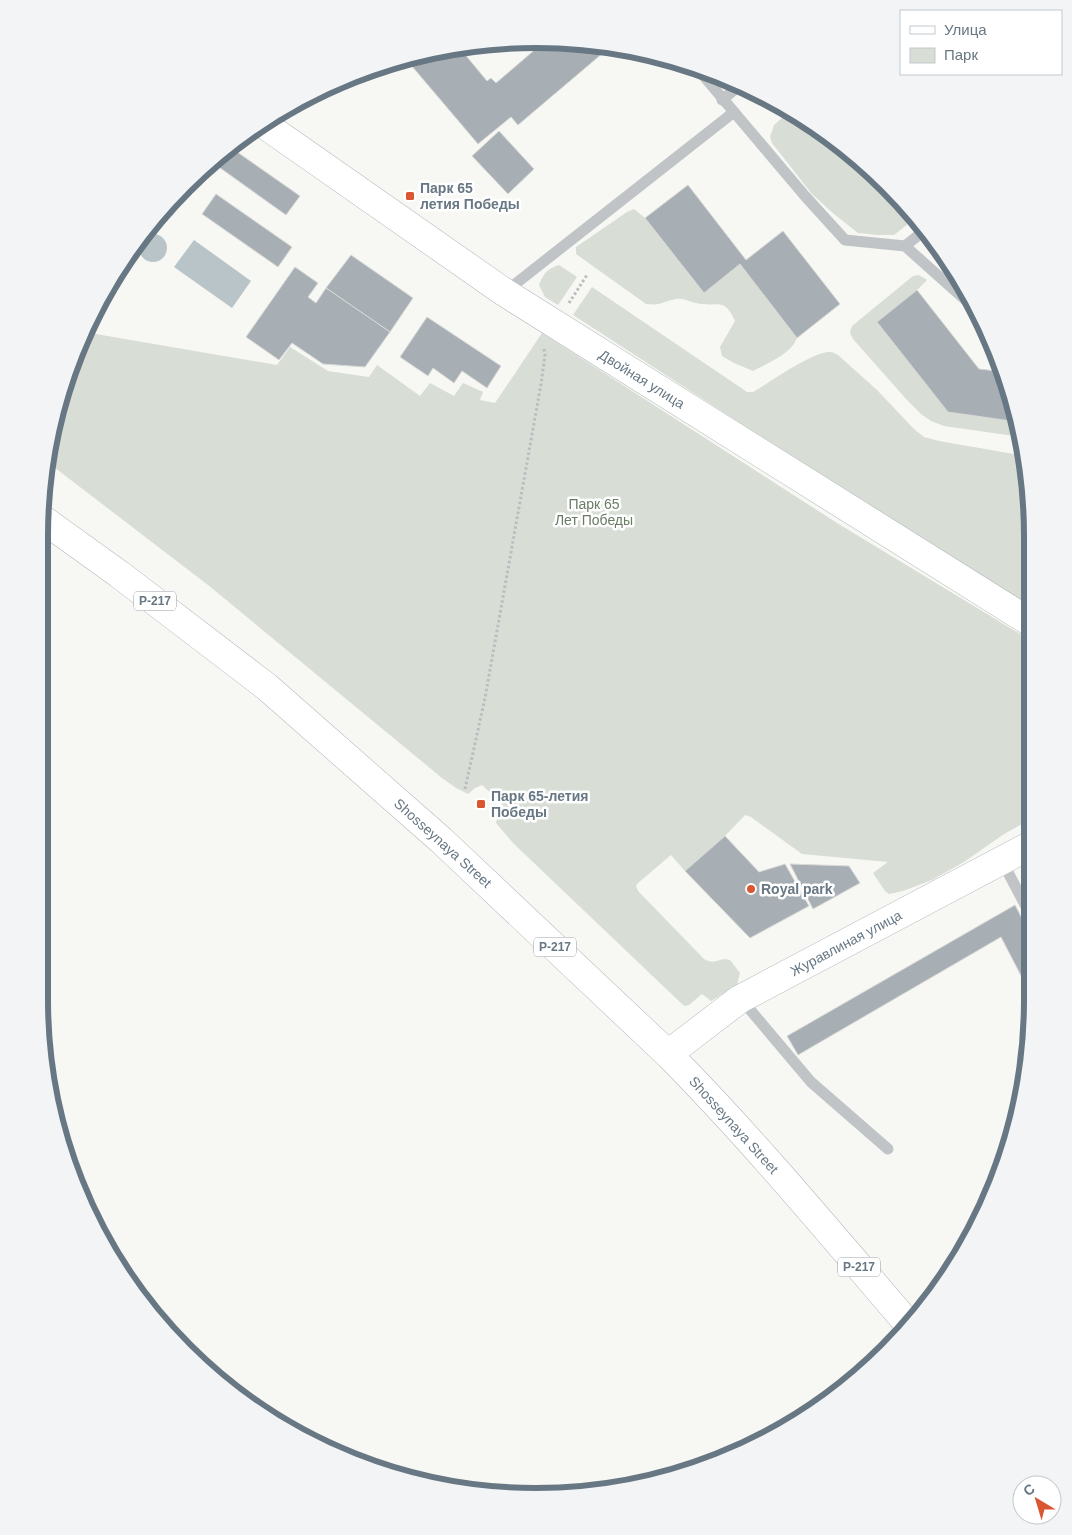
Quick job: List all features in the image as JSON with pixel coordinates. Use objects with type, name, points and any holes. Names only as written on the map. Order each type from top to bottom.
[{"type":"main road","name":"Двойная улица","points":[[269,128],[504,292],[1024,618]]},
{"type":"main road","name":"Shosseynaya Street","points":[[48,524],[119,574],[267,687],[441,840],[668,1054],[698,1085],[810,1208],[904,1319]]},
{"type":"main road","name":"Журавлиная улица","points":[[668,1054],[740,999],[1024,849]]},
{"type":"lane","points":[[704,78],[845,240],[905,246],[961,296]]},
{"type":"lane","points":[[722,100],[734,90]]},
{"type":"lane","points":[[504,292],[734,112]]},
{"type":"lane","points":[[905,246],[920,234]]},
{"type":"lane","points":[[1002,861],[1024,903]]},
{"type":"lane","points":[[740,999],[811,1082],[888,1149]]},
{"type":"path","points":[[465,789],[485,698],[541,384],[545,355],[543,345],[587,275]]},
{"type":"green space","points":[[784,116],[833,148],[881,191],[906,218],[908,224],[894,235],[858,233],[812,194],[772,143],[770,137],[774,125]]},
{"type":"green space","points":[[634,209],[645,218],[703,292],[740,264],[797,338],[790,349],[778,358],[753,371],[734,363],[722,356],[720,347],[735,321],[727,308],[720,304],[694,303],[685,299],[646,304],[576,254],[576,247]]},
{"type":"green space","points":[[559,265],[577,277],[558,305],[545,297],[539,285],[546,272]]},
{"type":"green space","points":[[919,275],[927,280],[878,322],[948,412],[1010,421],[1014,436],[944,426],[931,421],[907,400],[853,339],[850,333],[852,326],[913,276]]},
{"type":"green space","points":[[592,287],[747,392],[753,392],[803,361],[823,353],[832,352],[838,355],[877,390],[924,437],[1017,455],[1023,504],[1024,602],[912,534],[573,315]]},
{"type":"green space","name":"Парк 65 Лет Победы","points":[[92,333],[277,365],[290,347],[328,371],[369,377],[377,365],[420,396],[430,383],[454,396],[463,383],[483,392],[480,400],[495,403],[542,333],[837,523],[1024,636],[1024,823],[1004,834],[964,862],[932,880],[889,894],[873,873],[888,862],[802,854],[751,817],[745,815],[725,836],[685,871],[671,855],[636,886],[638,891],[704,959],[711,962],[730,960],[740,973],[737,985],[711,1001],[702,994],[685,1006],[513,843],[496,823],[498,815],[504,806],[482,785],[468,794],[442,778],[208,585],[53,466],[64,410],[73,379]]},
{"type":"shaded area","points":[[152,234],[163,238],[166,243],[166,253],[158,261],[148,261],[140,253]]},
{"type":"shaded area","points":[[194,240],[251,281],[232,308],[174,267]]},
{"type":"building","points":[[537,48],[603,53],[518,125],[511,117],[478,144],[410,64],[464,53],[487,81],[491,78],[496,83]]},
{"type":"building","points":[[499,131],[534,169],[508,194],[472,156]]},
{"type":"building","points":[[236,151],[300,196],[286,215],[217,166]]},
{"type":"building","points":[[688,185],[746,260],[783,231],[840,304],[797,338],[740,264],[704,293],[645,218]]},
{"type":"building","points":[[216,194],[292,247],[278,267],[202,214]]},
{"type":"building","points":[[351,255],[413,298],[390,332],[326,288]]},
{"type":"building","points":[[295,267],[318,283],[308,297],[316,303],[326,288],[390,332],[365,367],[323,364],[292,343],[279,360],[246,337]]},
{"type":"building","points":[[917,290],[979,369],[996,371],[1010,421],[948,412],[877,322]]},
{"type":"building","points":[[427,317],[501,366],[487,388],[462,371],[454,383],[433,368],[428,376],[400,357]]},
{"type":"building","name":"Royal park","points":[[725,836],[759,872],[785,864],[809,906],[750,938],[685,871]]},
{"type":"building","points":[[790,864],[849,866],[860,883],[813,909]]},
{"type":"building","points":[[1015,905],[1024,922],[1024,982],[1001,937],[798,1055],[787,1036]]},
{"type":"place","name":"Парк 65 летия Победы","points":[[410,196]]},
{"type":"place","name":"Парк 65-летия Победы","points":[[481,804]]},
{"type":"place","name":"Royal park","points":[[751,889]]}]
